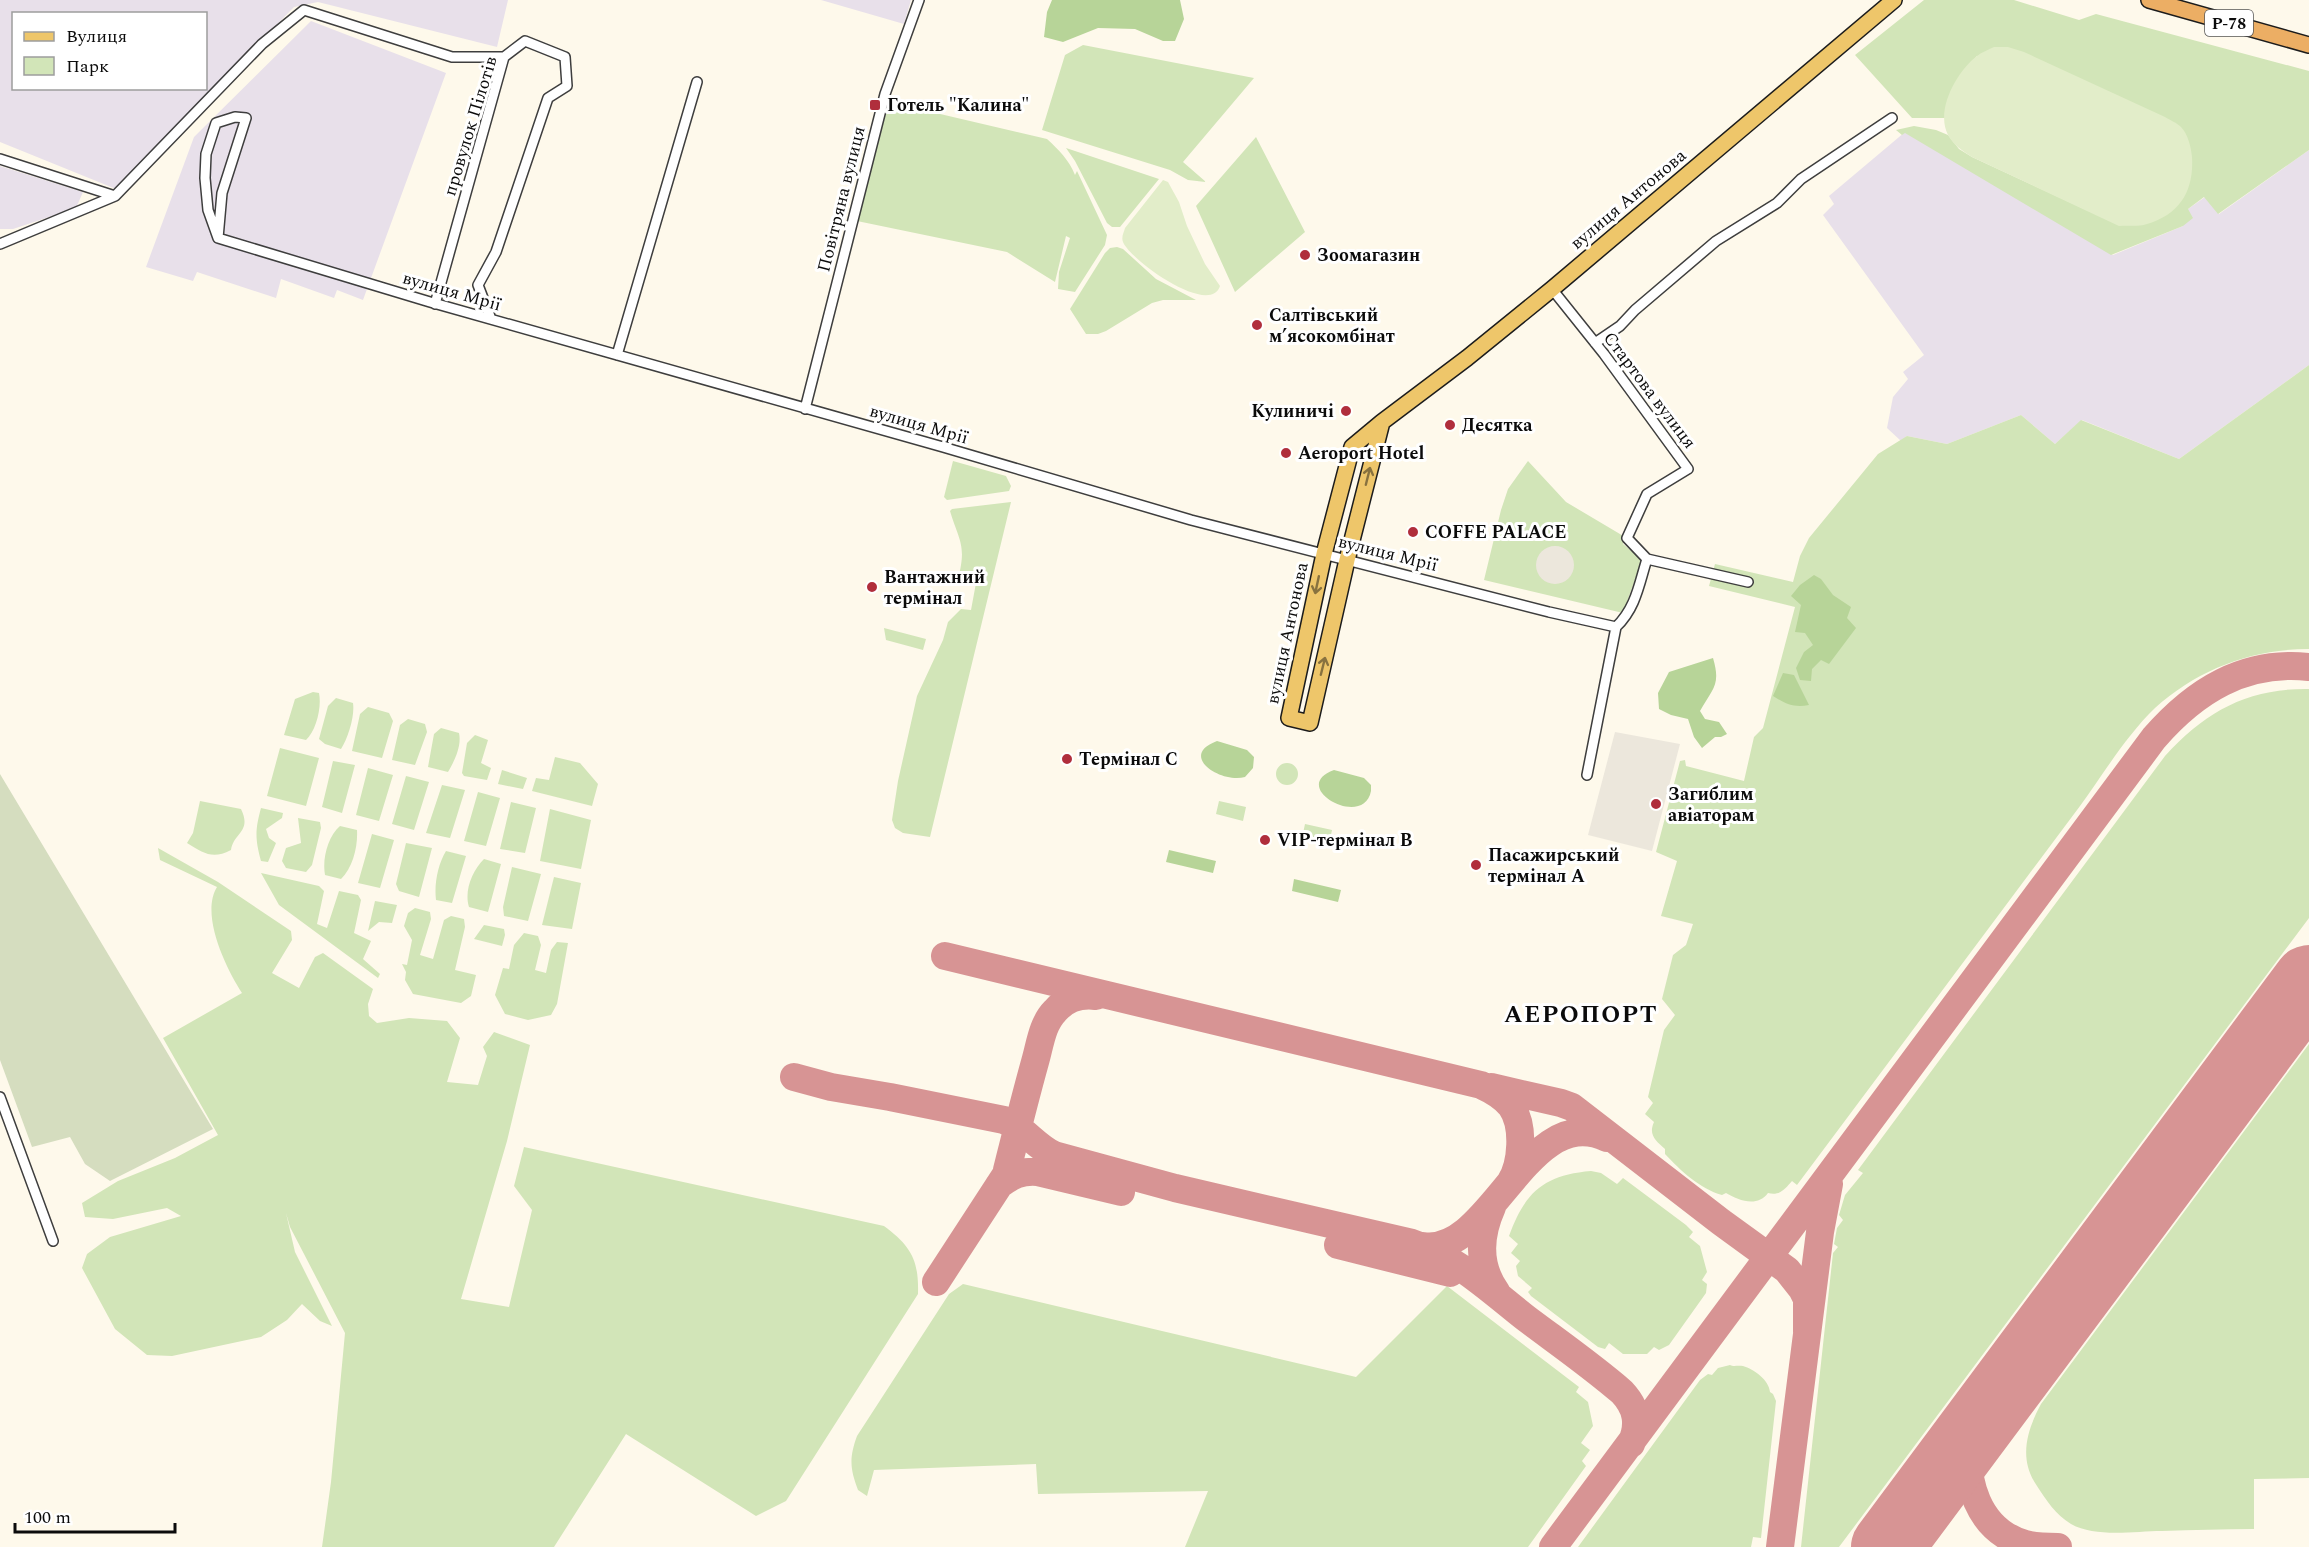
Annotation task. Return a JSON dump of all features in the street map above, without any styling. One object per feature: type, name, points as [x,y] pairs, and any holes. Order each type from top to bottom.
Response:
[{"type":"highway","name":"Р-78","points":[[2149,0],[2309,45]]},
{"type":"main road","name":"вулиця Антонова","points":[[1382,422],[1347,560],[1310,723],[1289,718],[1324,554],[1352,447],[1382,422],[1467,358],[1552,289],[1894,0]]},
{"type":"street","name":"Повітряна вулиця","points":[[805,410],[885,94],[919,0]]},
{"type":"street","points":[[0,244],[115,196],[262,44],[304,10],[452,57],[504,57]]},
{"type":"street","name":"провулок Пілотів","points":[[435,304],[504,57],[525,41],[565,57],[567,86],[548,98],[496,252],[478,285],[491,320]]},
{"type":"street","points":[[617,355],[698,82]]},
{"type":"street","points":[[235,117],[246,118],[222,193],[218,238],[207,210],[206,154],[216,123],[235,117]]},
{"type":"street","points":[[1595,343],[1620,326],[1635,310],[1716,241],[1776,203],[1801,179],[1892,118]]},
{"type":"street","points":[[0,159],[115,196]]},
{"type":"street","name":"вулиця Мрії","points":[[218,238],[435,304],[943,447],[1191,520],[1549,612],[1616,627]]},
{"type":"street","name":"Стартова вулиця","points":[[1552,289],[1688,469],[1647,494],[1628,538],[1647,559]]},
{"type":"street","points":[[1587,776],[1616,627],[1633,606],[1647,559],[1748,582]]},
{"type":"street","points":[[0,1097],[53,1240]]},
{"type":"shaded area","points":[[0,0],[508,0],[497,47],[318,2],[294,7],[116,189],[0,142]]},
{"type":"shaded area","points":[[821,0],[911,0],[904,24]]},
{"type":"shaded area","points":[[311,21],[446,73],[363,300],[337,290],[334,298],[281,279],[276,298],[197,272],[193,281],[146,267],[194,137]]},
{"type":"shaded area","points":[[1905,132],[2113,255],[2183,226],[2188,209],[2205,197],[2219,214],[2309,150],[2309,365],[2179,459],[2082,420],[2055,444],[2021,415],[1947,444],[1907,436],[1901,441],[1887,428],[1893,397],[1908,379],[1903,372],[1924,355],[1823,215],[1834,204],[1829,196]]},
{"type":"shaded area","points":[[0,166],[83,192],[76,208],[13,229],[0,229]]},
{"type":"shaded area","points":[[1555,546],[1569,551],[1574,565],[1569,579],[1555,584],[1541,579],[1536,565],[1541,551]]},
{"type":"shaded area","points":[[1615,732],[1680,744],[1652,851],[1588,835]]},
{"type":"green space","points":[[1052,0],[1180,0],[1184,19],[1175,41],[1163,41],[1135,29],[1098,28],[1063,42],[1044,37],[1047,12]]},
{"type":"green space","points":[[1924,0],[2014,0],[2079,20],[2096,14],[2309,71],[2309,150],[2218,214],[2204,197],[2188,209],[2193,218],[2183,226],[2111,255],[1905,133],[1902,135],[1896,130],[1914,126],[1948,135],[1959,149],[1972,157],[2119,225],[1977,56],[1955,84],[1948,100],[1945,118],[1912,118],[1855,55]]},
{"type":"green space","points":[[1083,45],[1254,78],[1183,162],[1206,182],[1188,180],[1170,170],[1042,130],[1065,55]]},
{"type":"green space","points":[[1994,47],[2008,47],[2024,52],[2165,117],[2179,126],[2186,133],[2192,157],[2190,180],[2183,200],[2158,220],[2147,224],[2119,226],[1972,157],[1958,148],[1950,139],[1945,125],[1946,103],[1962,71],[1979,55]]},
{"type":"green space","points":[[889,102],[1047,139],[1056,147],[1067,160],[1075,175],[1077,171],[1107,235],[1105,245],[1075,292],[1058,289],[1059,272],[1070,238],[1066,236],[1055,282],[1007,252],[857,221]]},
{"type":"green space","points":[[1256,137],[1305,232],[1235,292],[1196,206]]},
{"type":"green space","points":[[1066,148],[1159,179],[1120,227],[1112,227],[1107,223]]},
{"type":"green space","points":[[1163,180],[1168,182],[1179,202],[1187,226],[1205,264],[1220,286],[1213,294],[1202,295],[1171,283],[1140,261],[1123,242],[1122,236],[1125,228]]},
{"type":"green space","points":[[1110,248],[1123,249],[1156,279],[1196,300],[1163,300],[1152,303],[1106,331],[1086,334],[1070,309],[1105,253]]},
{"type":"green space","points":[[2309,365],[2309,649],[2247,657],[2208,672],[2172,694],[2144,719],[1797,1185],[1792,1181],[1779,1193],[1768,1193],[1764,1198],[1747,1201],[1726,1193],[1722,1195],[1714,1192],[1691,1178],[1665,1154],[1665,1149],[1652,1134],[1654,1122],[1645,1114],[1653,1103],[1648,1097],[1664,1030],[1675,1015],[1662,999],[1673,955],[1686,945],[1693,924],[1661,916],[1677,861],[1656,852],[1680,761],[1685,760],[1686,766],[1744,781],[1754,737],[1763,728],[1795,607],[1709,586],[1715,564],[1793,582],[1800,556],[1809,538],[1878,454],[1907,436],[1947,444],[2021,415],[2055,444],[2081,420],[2179,459]]},
{"type":"green space","points":[[953,461],[1006,476],[1011,486],[1009,491],[947,500],[944,497]]},
{"type":"green space","points":[[1528,461],[1566,502],[1625,537],[1623,544],[1642,560],[1623,613],[1484,580],[1508,489]]},
{"type":"green space","points":[[1011,502],[930,837],[903,833],[895,828],[892,820],[898,781],[917,696],[943,640],[948,622],[961,609],[971,610],[976,583],[958,579],[962,550],[950,511]]},
{"type":"green space","points":[[1814,575],[1821,579],[1833,595],[1851,607],[1847,618],[1856,628],[1829,664],[1821,660],[1812,669],[1811,681],[1800,680],[1796,668],[1804,652],[1813,645],[1805,633],[1795,632],[1801,605],[1791,596],[1800,585]]},
{"type":"green space","points":[[884,628],[926,639],[923,650],[886,640]]},
{"type":"green space","points":[[1713,658],[1716,681],[1700,711],[1705,719],[1719,722],[1727,734],[1715,737],[1702,748],[1694,737],[1688,719],[1659,709],[1658,693],[1669,672]]},
{"type":"green space","points":[[1783,673],[1794,675],[1809,705],[1790,705],[1773,696]]},
{"type":"green space","points":[[2309,689],[2309,918],[1839,1547],[1801,1547],[1833,1253],[1838,1247],[1834,1244],[1837,1228],[1843,1220],[1839,1215],[1845,1195],[1863,1173],[1858,1170],[2165,756],[2180,740],[2212,715],[2247,698],[2287,690]]},
{"type":"green space","points":[[313,692],[319,693],[320,705],[310,736],[306,740],[284,735],[295,699]]},
{"type":"green space","points":[[336,698],[353,703],[350,727],[341,749],[325,744],[319,739],[328,706]]},
{"type":"green space","points":[[368,707],[389,713],[393,721],[382,758],[352,751],[360,714]]},
{"type":"green space","points":[[408,719],[425,724],[427,732],[415,765],[392,760],[400,725]]},
{"type":"green space","points":[[441,728],[459,733],[460,738],[455,759],[448,772],[428,767],[434,734]]},
{"type":"green space","points":[[475,735],[488,740],[481,763],[491,768],[487,780],[464,776],[462,773],[467,743]]},
{"type":"green space","points":[[1217,741],[1247,750],[1254,757],[1253,768],[1245,777],[1236,778],[1215,773],[1202,761],[1201,754],[1206,747]]},
{"type":"green space","points":[[280,748],[319,758],[306,806],[267,796]]},
{"type":"green space","points":[[555,757],[580,763],[598,784],[592,806],[532,791],[536,778],[549,780]]},
{"type":"green space","points":[[333,761],[355,765],[342,813],[322,807]]},
{"type":"green space","points":[[1287,763],[1295,766],[1298,774],[1295,782],[1287,785],[1279,782],[1276,774],[1279,766]]},
{"type":"green space","points":[[368,768],[393,775],[379,821],[356,815]]},
{"type":"green space","points":[[502,770],[527,778],[523,789],[498,784]]},
{"type":"green space","points":[[1334,770],[1364,778],[1371,785],[1371,791],[1365,802],[1356,807],[1344,806],[1332,802],[1323,794],[1319,786],[1322,777]]},
{"type":"green space","points":[[0,774],[213,1129],[110,1181],[85,1164],[70,1137],[32,1147],[0,1060]]},
{"type":"green space","points":[[406,776],[429,782],[414,830],[392,824]]},
{"type":"green space","points":[[442,785],[465,790],[450,838],[426,833]]},
{"type":"green space","points":[[478,792],[500,798],[486,846],[464,841]]},
{"type":"green space","points":[[200,801],[241,809],[244,823],[231,850],[213,855],[187,843],[193,833]]},
{"type":"green space","points":[[1219,801],[1246,807],[1243,821],[1216,814]]},
{"type":"green space","points":[[511,802],[536,808],[525,853],[500,849]]},
{"type":"green space","points":[[261,808],[283,813],[282,818],[266,829],[269,838],[276,843],[268,862],[261,861],[257,840]]},
{"type":"green space","points":[[550,809],[591,820],[581,869],[540,861]]},
{"type":"green space","points":[[298,818],[320,822],[321,828],[312,865],[306,872],[286,868],[282,861],[286,848],[301,843]]},
{"type":"green space","points":[[1305,824],[1332,830],[1329,844],[1302,838]]},
{"type":"green space","points":[[340,826],[357,830],[354,856],[349,869],[341,879],[325,875],[324,869],[329,842]]},
{"type":"green space","points":[[372,834],[394,840],[380,888],[358,883]]},
{"type":"green space","points":[[406,843],[432,848],[419,897],[399,891],[396,884]]},
{"type":"green space","points":[[158,848],[218,882],[291,931],[292,940],[272,973],[299,988],[315,957],[323,953],[373,989],[368,1004],[369,1016],[377,1023],[409,1018],[447,1021],[460,1038],[447,1082],[478,1085],[487,1056],[483,1047],[494,1032],[530,1045],[507,1141],[461,1299],[509,1307],[532,1210],[514,1186],[524,1147],[884,1226],[901,1240],[915,1263],[918,1294],[786,1501],[756,1516],[626,1434],[554,1547],[322,1547],[331,1482],[345,1333],[290,1227],[286,1213],[295,1252],[332,1326],[320,1321],[302,1304],[287,1320],[261,1337],[172,1356],[147,1355],[115,1329],[82,1268],[87,1254],[110,1237],[181,1216],[167,1208],[113,1219],[85,1217],[82,1203],[118,1181],[175,1158],[218,1135],[163,1038],[242,993],[229,970],[213,926],[211,912],[217,887],[160,860]]},
{"type":"green space","points":[[1169,850],[1216,861],[1213,873],[1166,862]]},
{"type":"green space","points":[[446,851],[466,856],[452,903],[436,900],[437,874]]},
{"type":"green space","points":[[484,859],[501,864],[488,912],[469,907],[468,901],[470,882]]},
{"type":"green space","points":[[512,867],[541,874],[528,921],[504,916],[503,907]]},
{"type":"green space","points":[[261,873],[319,886],[324,891],[317,924],[327,928],[339,891],[358,895],[361,900],[354,933],[371,941],[363,959],[380,974],[378,978],[279,905]]},
{"type":"green space","points":[[554,877],[581,883],[572,929],[542,925]]},
{"type":"green space","points":[[1294,879],[1341,890],[1338,902],[1292,891]]},
{"type":"green space","points":[[375,901],[397,905],[392,923],[379,922],[368,931]]},
{"type":"green space","points":[[415,908],[430,912],[431,919],[420,955],[433,959],[444,920],[451,916],[464,919],[465,927],[455,970],[476,975],[471,996],[461,1003],[413,994],[405,980],[406,972],[402,964],[407,965],[412,940],[404,926],[408,913]]},
{"type":"green space","points":[[484,925],[504,929],[502,946],[474,939]]},
{"type":"green space","points":[[524,933],[538,936],[541,945],[535,970],[546,973],[551,950],[557,942],[568,943],[557,1004],[551,1015],[528,1020],[505,1014],[495,995],[503,968],[509,969],[514,945]]},
{"type":"green space","points":[[2309,1044],[2309,1478],[2254,1479],[2254,1529],[2115,1533],[2092,1531],[2071,1524],[2048,1502],[2031,1476],[2026,1455],[2029,1434],[2036,1414],[2041,1404]]},
{"type":"green space","points":[[1591,1171],[1601,1173],[1617,1184],[1623,1178],[1686,1225],[1693,1232],[1689,1237],[1700,1246],[1707,1272],[1702,1280],[1707,1284],[1706,1293],[1669,1345],[1659,1350],[1654,1347],[1647,1354],[1623,1354],[1609,1343],[1605,1349],[1598,1347],[1531,1296],[1528,1292],[1532,1288],[1518,1276],[1516,1266],[1520,1261],[1511,1253],[1518,1244],[1509,1236],[1522,1208],[1538,1188],[1549,1182],[1575,1173]]},
{"type":"green space","points":[[963,1284],[1356,1377],[1447,1286],[1579,1387],[1576,1392],[1588,1402],[1593,1426],[1581,1443],[1590,1450],[1582,1461],[1586,1466],[1528,1547],[1185,1547],[1208,1491],[1038,1494],[1036,1464],[874,1470],[867,1496],[858,1490],[853,1476],[852,1457],[857,1436],[949,1294]]},
{"type":"green space","points":[[1730,1365],[1743,1366],[1756,1372],[1767,1383],[1776,1401],[1761,1538],[1753,1537],[1751,1547],[1578,1547],[1700,1380],[1708,1374],[1712,1375],[1718,1368]]},
{"type":"taxiway","points":[[1553,1547],[2154,738],[2186,706],[2222,682],[2263,669],[2285,666],[2309,667]]},
{"type":"taxiway","points":[[945,956],[1481,1085],[1508,1102],[1518,1124],[1519,1156],[1510,1183]]},
{"type":"taxiway","points":[[1007,1170],[1047,1022],[1059,1007],[1069,1000],[1079,996],[1096,996]]},
{"type":"taxiway","points":[[794,1077],[831,1087],[1004,1120],[1054,1155],[1175,1188],[1412,1243],[1428,1249],[1472,1276],[1622,1392],[1636,1416],[1636,1430],[1631,1444]]},
{"type":"taxiway","points":[[1491,1087],[1572,1107],[1787,1270],[1807,1299],[1807,1332]]},
{"type":"taxiway","points":[[1423,1246],[1447,1243],[1470,1228],[1532,1159],[1554,1141],[1579,1132],[1607,1138]]},
{"type":"taxiway","points":[[936,1282],[1009,1170]]},
{"type":"taxiway","points":[[999,1185],[1017,1174],[1037,1172],[1121,1192]]},
{"type":"taxiway","points":[[1780,1547],[1820,1232],[1829,1184]]},
{"type":"taxiway","points":[[1492,1207],[1484,1229],[1482,1251],[1486,1272],[1497,1293]]},
{"type":"taxiway","points":[[1338,1245],[1450,1273]]},
{"type":"taxiway","points":[[1969,1436],[1968,1453],[1972,1486],[1985,1515],[1995,1527],[2009,1537],[2029,1545],[2058,1547]]},
{"type":"runway","points":[[1887,1547],[2309,981]]},
{"type":"place","name":"Готель \"Калина\"","points":[[875,105]]},
{"type":"place","name":"Зоомагазин","points":[[1305,255]]},
{"type":"place","name":"Салтівський мʼясокомбінат","points":[[1257,325]]},
{"type":"place","name":"Кулиничі","points":[[1346,411]]},
{"type":"place","name":"Десятка","points":[[1450,425]]},
{"type":"place","name":"Aeroport Hotel","points":[[1286,453]]},
{"type":"place","name":"COFFE PALACE","points":[[1413,532]]},
{"type":"place","name":"Вантажний термінал","points":[[872,587]]},
{"type":"place","name":"Термінал C","points":[[1067,759]]},
{"type":"place","name":"Загиблим авіаторам","points":[[1656,804]]},
{"type":"place","name":"VIP-термінал B","points":[[1265,840]]},
{"type":"place","name":"Пасажирський термінал A","points":[[1476,865]]},
{"type":"district","name":"АЕРОПОРТ","points":[[1581,1014]]}]
